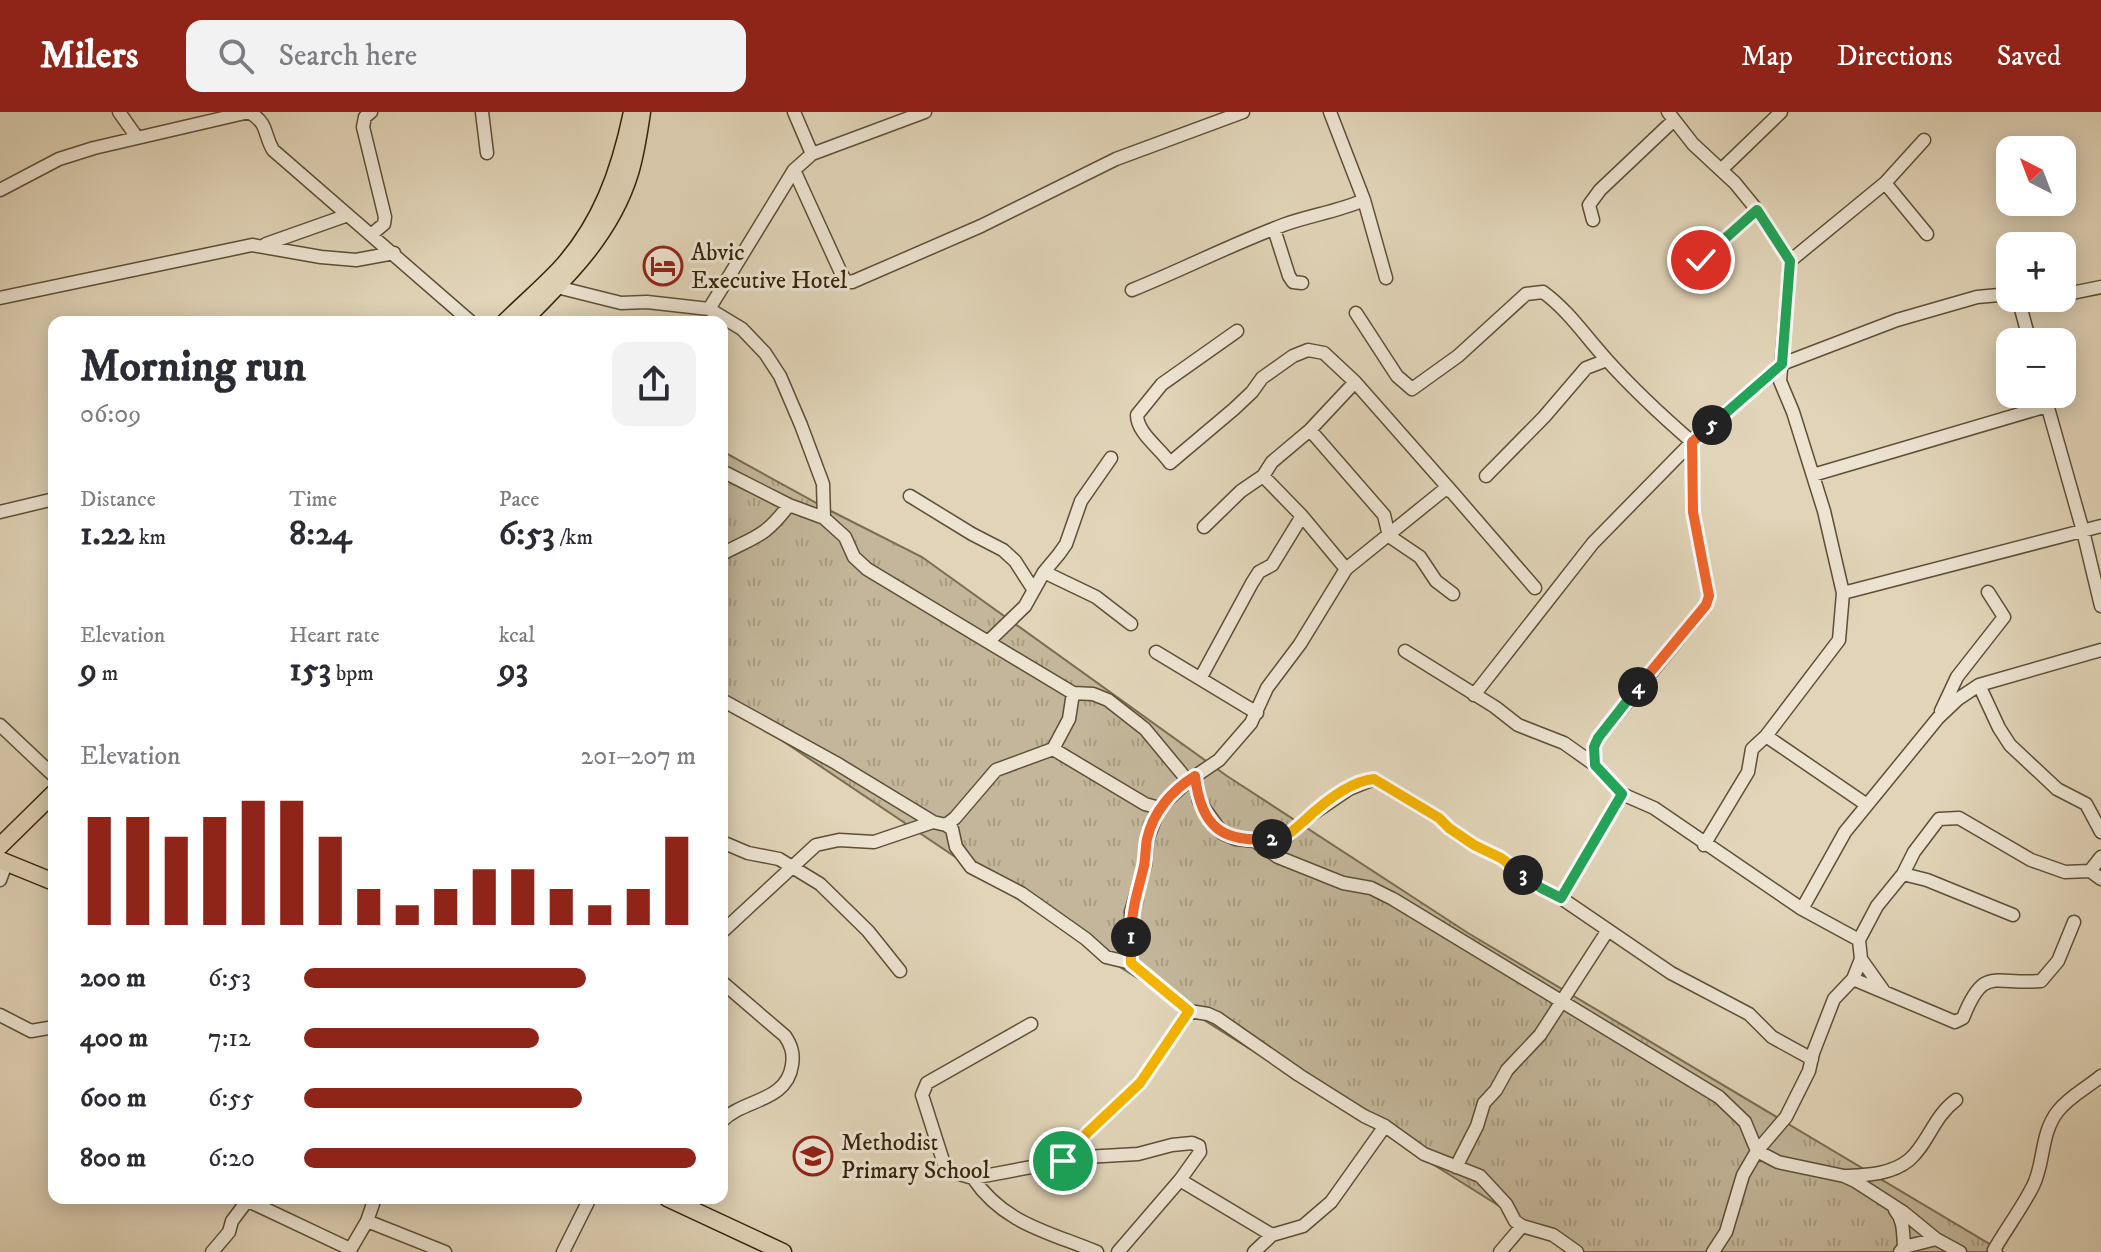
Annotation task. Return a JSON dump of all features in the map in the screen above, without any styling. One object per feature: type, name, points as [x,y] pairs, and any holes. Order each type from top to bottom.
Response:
[{"type":"main road","points":[[511,316],[560,269],[605,203],[618,171],[632,112]]},
{"type":"main road","points":[[528,316],[595,244],[615,209],[629,175],[642,112]]},
{"type":"main road","points":[[0,846],[48,799]]},
{"type":"main road","points":[[48,814],[2,866],[48,880]]},
{"type":"main road","points":[[680,1204],[783,1252]]},
{"type":"street","points":[[119,112],[136,136]]},
{"type":"street","points":[[0,190],[59,159],[136,136],[249,112],[260,118],[273,150],[463,316]]},
{"type":"street","points":[[371,112],[365,117],[363,127],[385,217],[384,224],[372,234]]},
{"type":"street","points":[[482,112],[487,153]]},
{"type":"street","points":[[794,112],[812,154]]},
{"type":"street","points":[[709,309],[794,170],[812,154],[925,112]]},
{"type":"street","points":[[794,170],[842,275],[846,281],[852,282],[981,226],[1116,159],[1243,112]]},
{"type":"street","points":[[1330,112],[1364,200],[1386,278]]},
{"type":"street","points":[[1722,169],[1781,112]]},
{"type":"street","points":[[1593,220],[1589,205],[1600,190],[1671,116],[1693,144],[1722,169],[1757,210],[1790,261],[1782,390],[1793,412],[1813,475],[1843,593],[1839,640],[1766,736],[1752,749],[1748,772],[1704,845]]},
{"type":"street","points":[[1790,261],[1885,183],[1924,140]]},
{"type":"street","points":[[1885,183],[1927,234]]},
{"type":"street","points":[[1132,290],[1202,257],[1237,246],[1274,229],[1364,200]]},
{"type":"street","points":[[1701,260],[1757,210]]},
{"type":"street","points":[[0,298],[211,252],[262,245],[348,215]]},
{"type":"street","points":[[1274,229],[1289,276],[1293,282],[1302,283]]},
{"type":"street","points":[[262,245],[321,257],[356,260],[394,253]]},
{"type":"street","points":[[557,287],[621,303],[647,302],[709,309],[721,316]]},
{"type":"street","points":[[2076,292],[2101,287]]},
{"type":"street","points":[[1356,313],[1397,376],[1412,389],[1458,356],[1526,294],[1543,292],[1570,313],[1607,360],[1664,419],[1692,442],[1693,512],[1709,596],[1706,605],[1598,738],[1594,747],[1595,765]]},
{"type":"street","points":[[1474,695],[1593,543],[1692,442],[1782,364],[1897,320],[1977,297],[1996,295]]},
{"type":"street","points":[[728,321],[742,329],[765,353],[780,376],[819,471],[823,484],[824,518]]},
{"type":"street","points":[[1237,331],[1162,384],[1137,415],[1136,420],[1170,463],[1234,409],[1262,378],[1293,356],[1308,350],[1324,353],[1355,382],[1535,588]]},
{"type":"street","points":[[1486,476],[1544,417],[1586,368],[1607,360]]},
{"type":"street","points":[[1204,527],[1241,491],[1263,476],[1272,462],[1310,430],[1355,382]]},
{"type":"street","points":[[1813,475],[2021,408]]},
{"type":"street","points":[[2048,408],[2101,606]]},
{"type":"street","points":[[1310,430],[1384,515],[1389,536],[1420,557],[1436,581],[1453,594]]},
{"type":"street","points":[[989,641],[1025,606],[1044,572],[1066,544],[1081,501],[1111,458]]},
{"type":"street","points":[[728,474],[789,505],[824,518],[845,537],[854,557],[867,569],[989,641],[1031,670],[1073,693],[1093,694],[1118,707],[1145,729],[1192,778],[1199,801],[1216,827],[1229,837],[1255,841],[1286,837],[1349,789],[1374,779],[1439,818],[1474,845],[1501,858],[1541,888],[1561,898],[1671,973],[1749,1014],[1772,1037],[1812,1059]]},
{"type":"street","points":[[1263,476],[1302,516],[1346,569]]},
{"type":"street","points":[[1131,963],[1131,912],[1145,865],[1147,841],[1159,808],[1192,778],[1219,760],[1251,723],[1267,688],[1300,644],[1346,569],[1437,493],[1445,489],[1452,492]]},
{"type":"street","points":[[910,496],[982,541],[1003,550],[1015,561],[1033,589]]},
{"type":"street","points":[[0,512],[48,500]]},
{"type":"street","points":[[728,551],[773,526],[789,505]]},
{"type":"street","points":[[1201,677],[1252,583],[1259,572],[1272,565],[1302,516]]},
{"type":"street","points":[[1843,593],[2101,526]]},
{"type":"street","points":[[1044,572],[1096,597],[1131,624]]},
{"type":"street","points":[[1938,718],[1957,677],[2004,617],[1988,592]]},
{"type":"street","points":[[1802,909],[1845,832],[1938,718],[1979,685],[2101,650]]},
{"type":"street","points":[[1405,651],[1518,725],[1564,743],[1595,765],[1622,794],[1654,808],[1802,909],[1859,940]]},
{"type":"street","points":[[1156,652],[1257,713]]},
{"type":"street","points":[[1979,685],[2010,745],[2057,789],[2086,804],[2101,832]]},
{"type":"street","points":[[728,926],[816,845],[839,840],[874,842],[946,824],[996,770],[1053,749],[1069,719],[1073,693]]},
{"type":"street","points":[[728,703],[946,824],[956,847],[971,867],[1021,893],[1106,957],[1131,963],[1189,1011],[1217,1018],[1299,1075],[1385,1126],[1424,1154],[1480,1176],[1500,1196],[1515,1221],[1553,1235],[1577,1252]]},
{"type":"street","points":[[0,725],[48,770]]},
{"type":"street","points":[[1766,736],[1867,805]]},
{"type":"street","points":[[1053,749],[1145,804],[1159,808]]},
{"type":"street","points":[[1561,898],[1622,794]]},
{"type":"street","points":[[1713,1252],[1726,1232],[1743,1175],[1757,1151],[1786,1117],[1809,1071],[1834,999],[1853,979],[1861,959],[1859,940],[1877,906],[1903,874],[1914,852],[1939,819],[1959,818],[2031,860],[2065,872],[2096,875],[2101,857]]},
{"type":"street","points":[[1255,841],[1278,857],[1343,883],[1371,888],[1393,899],[1719,1097],[1745,1122],[1757,1151],[1778,1162],[1844,1176],[1876,1174],[1903,1165],[1912,1158],[1944,1109],[1956,1100]]},
{"type":"street","points":[[728,845],[748,853],[779,859],[827,890],[880,944],[900,971]]},
{"type":"street","points":[[1903,874],[1927,880],[2013,915]]},
{"type":"street","points":[[1853,979],[1955,1022],[1963,1018],[1974,990],[1989,981],[2041,981],[2058,961],[2074,922]]},
{"type":"street","points":[[1456,1167],[1477,1126],[1484,1103],[1496,1090],[1507,1070],[1540,1035],[1608,930]]},
{"type":"street","points":[[1861,959],[1883,990]]},
{"type":"street","points":[[728,987],[785,1036],[791,1044],[793,1057],[789,1078],[781,1086],[764,1100],[728,1116]]},
{"type":"street","points":[[1063,1161],[1087,1133],[1140,1083],[1189,1011]]},
{"type":"street","points":[[0,1015],[31,1031],[48,1028]]},
{"type":"street","points":[[1031,1024],[927,1083],[923,1089],[922,1095],[946,1170],[973,1178],[1063,1161],[1138,1154],[1192,1143],[1199,1146],[1200,1152],[1180,1180],[1118,1252]]},
{"type":"street","points":[[1992,1251],[2032,1186],[2046,1131],[2057,1111],[2075,1093],[2086,1089],[2101,1076]]},
{"type":"street","points":[[1254,1252],[1272,1235],[1303,1226],[1331,1202],[1385,1126]]},
{"type":"street","points":[[1844,1176],[1960,1252]]},
{"type":"street","points":[[973,1178],[985,1195],[1016,1220],[1097,1252]]},
{"type":"street","points":[[1180,1180],[1272,1235]]},
{"type":"street","points":[[212,1252],[229,1232],[241,1204]]},
{"type":"street","points":[[254,1204],[350,1251],[373,1204]]},
{"type":"street","points":[[563,1252],[587,1204]]},
{"type":"street","points":[[1893,1207],[1901,1217],[1902,1250],[1936,1239]]},
{"type":"street","points":[[367,1221],[445,1252]]},
{"type":"street","points":[[1500,1252],[1522,1226]]},
{"type":"green space","points":[[728,454],[922,557],[1227,776],[1468,933],[2003,1252],[1575,1252],[1104,957],[765,729],[728,708]]},
{"type":"place","name":"Abvic Executive Hotel","points":[[663,266]]},
{"type":"place","name":"Methodist Primary School","points":[[813,1156]]},
{"type":"route","points":[[1063,1161],[1087,1133],[1140,1083],[1189,1011],[1131,963],[1131,912],[1145,865],[1149,832],[1159,808],[1195,776],[1199,801],[1210,820],[1229,837],[1255,841],[1286,837],[1349,789],[1374,779],[1561,898],[1622,794],[1595,765],[1594,747],[1598,738],[1706,605],[1709,596],[1693,512],[1692,442],[1782,364],[1790,261],[1757,210],[1701,260]]}]
